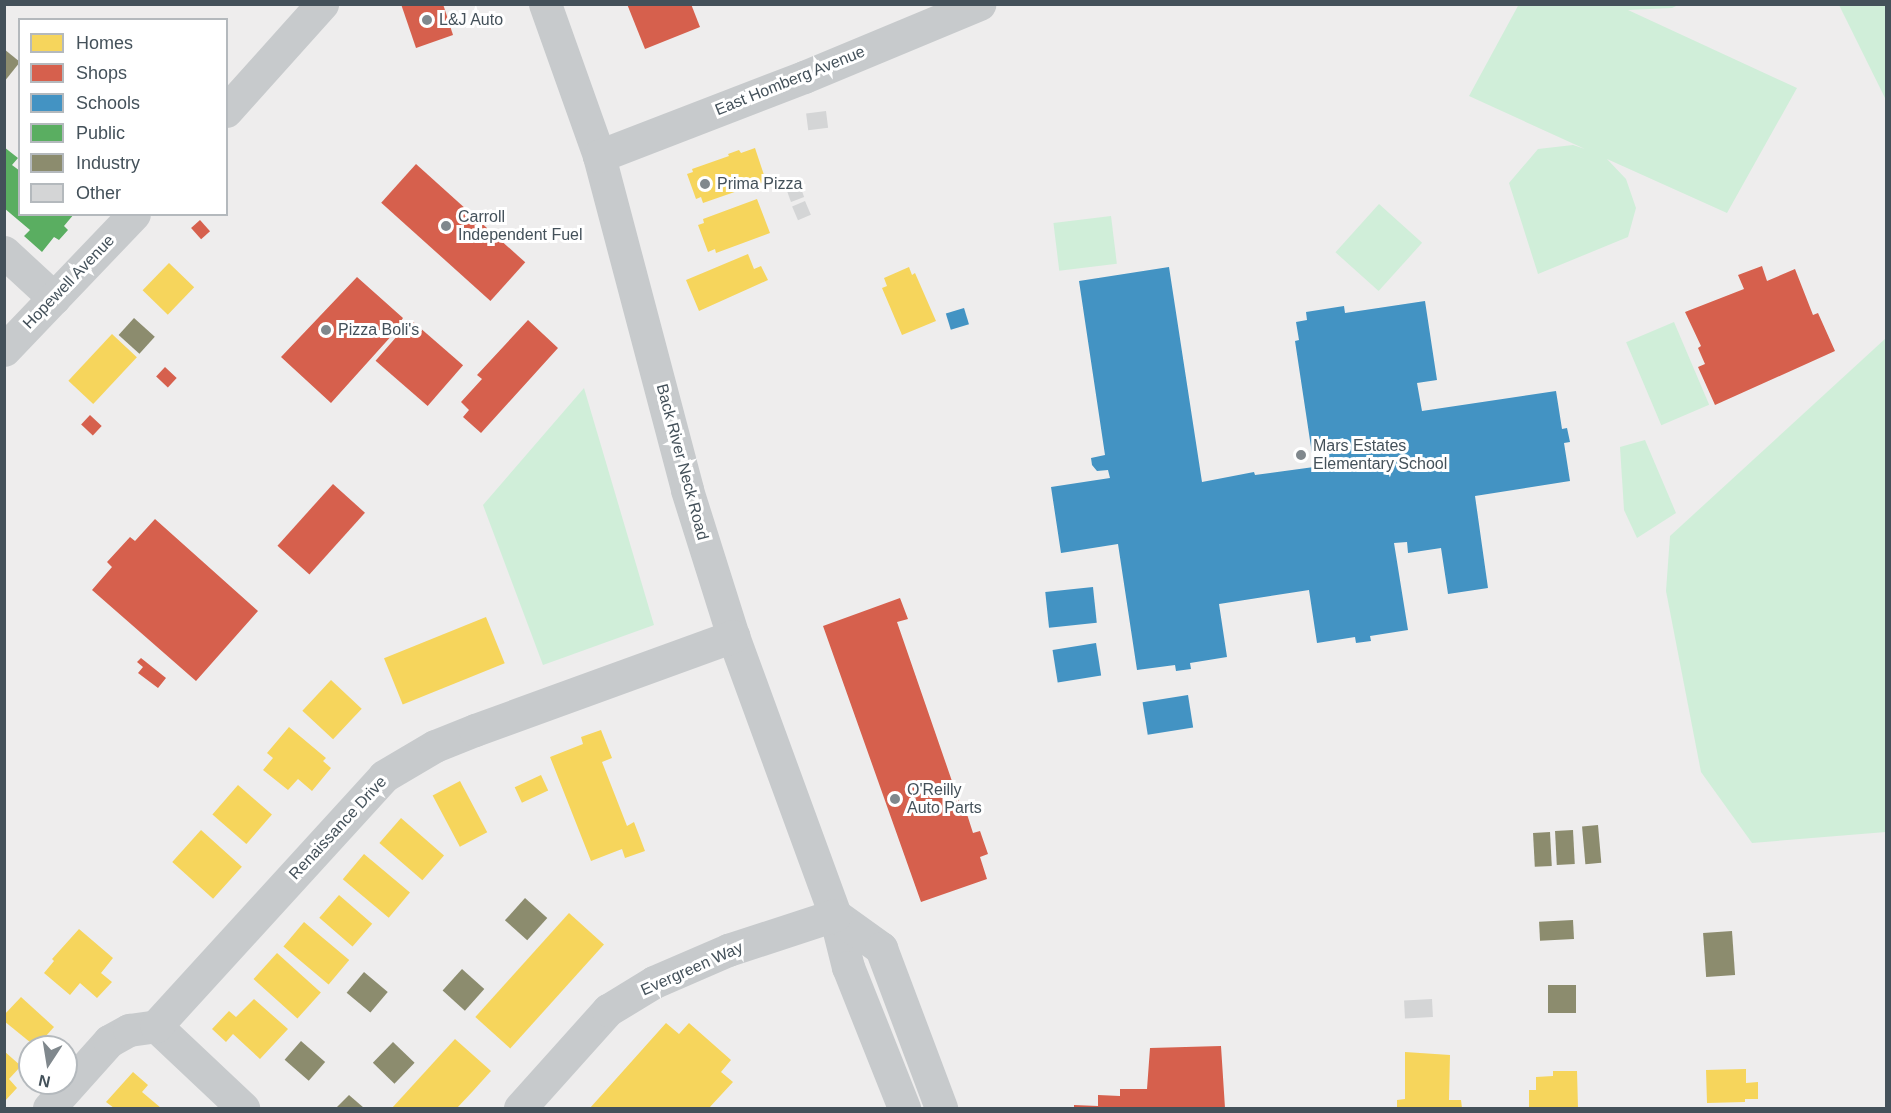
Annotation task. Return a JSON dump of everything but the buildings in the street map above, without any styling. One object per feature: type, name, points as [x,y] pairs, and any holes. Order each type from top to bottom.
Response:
[{"type":"street","points":[[228,109],[322,4]]},
{"type":"street","name":"Back River Neck Road","points":[[545,4],[599,156],[687,490],[733,636],[836,915],[848,967],[904,1108]]},
{"type":"street","name":"East Homberg Avenue","points":[[599,156],[804,77],[979,4]]},
{"type":"street","name":"Hopewell Avenue","points":[[4,350],[132,216]]},
{"type":"street","points":[[4,252],[54,298]]},
{"type":"street","name":"Renaissance Drive","points":[[156,1026],[384,776],[435,746],[733,636]]},
{"type":"street","points":[[836,915],[881,948],[942,1108]]},
{"type":"street","name":"Evergreen Way","points":[[520,1108],[608,1010],[654,982],[728,950],[836,915]]},
{"type":"street","points":[[49,1108],[109,1041],[129,1030],[156,1026],[243,1108]]},
{"type":"green space","points":[[1519,4],[1678,5],[1672,8],[1628,10],[1797,88],[1727,213],[1607,159],[1626,179],[1636,208],[1628,237],[1538,274],[1509,183],[1538,149],[1573,145],[1585,149],[1469,96]]},
{"type":"green space","points":[[1839,5],[1886,5],[1886,100]]},
{"type":"green space","points":[[1379,204],[1422,243],[1379,291],[1336,252]]},
{"type":"green space","points":[[1111,216],[1117,264],[1059,271],[1053,223]]},
{"type":"green space","points":[[1674,322],[1709,405],[1661,425],[1626,342]]},
{"type":"green space","points":[[1886,338],[1886,832],[1752,843],[1701,772],[1666,591],[1670,536]]},
{"type":"green space","points":[[584,388],[654,625],[543,665],[483,505]]},
{"type":"green space","points":[[1645,440],[1676,513],[1637,538],[1624,510],[1620,447]]},
{"type":"place","name":"L&J Auto","points":[[427,20]]},
{"type":"place","name":"Prima Pizza","points":[[705,184]]},
{"type":"place","name":"Carroll Independent Fuel","points":[[446,226]]},
{"type":"place","name":"Pizza Boli's","points":[[326,330]]},
{"type":"place","name":"Mars Estates Elementary School","points":[[1301,455]]},
{"type":"place","name":"O'Reilly Auto Parts","points":[[895,799]]}]
